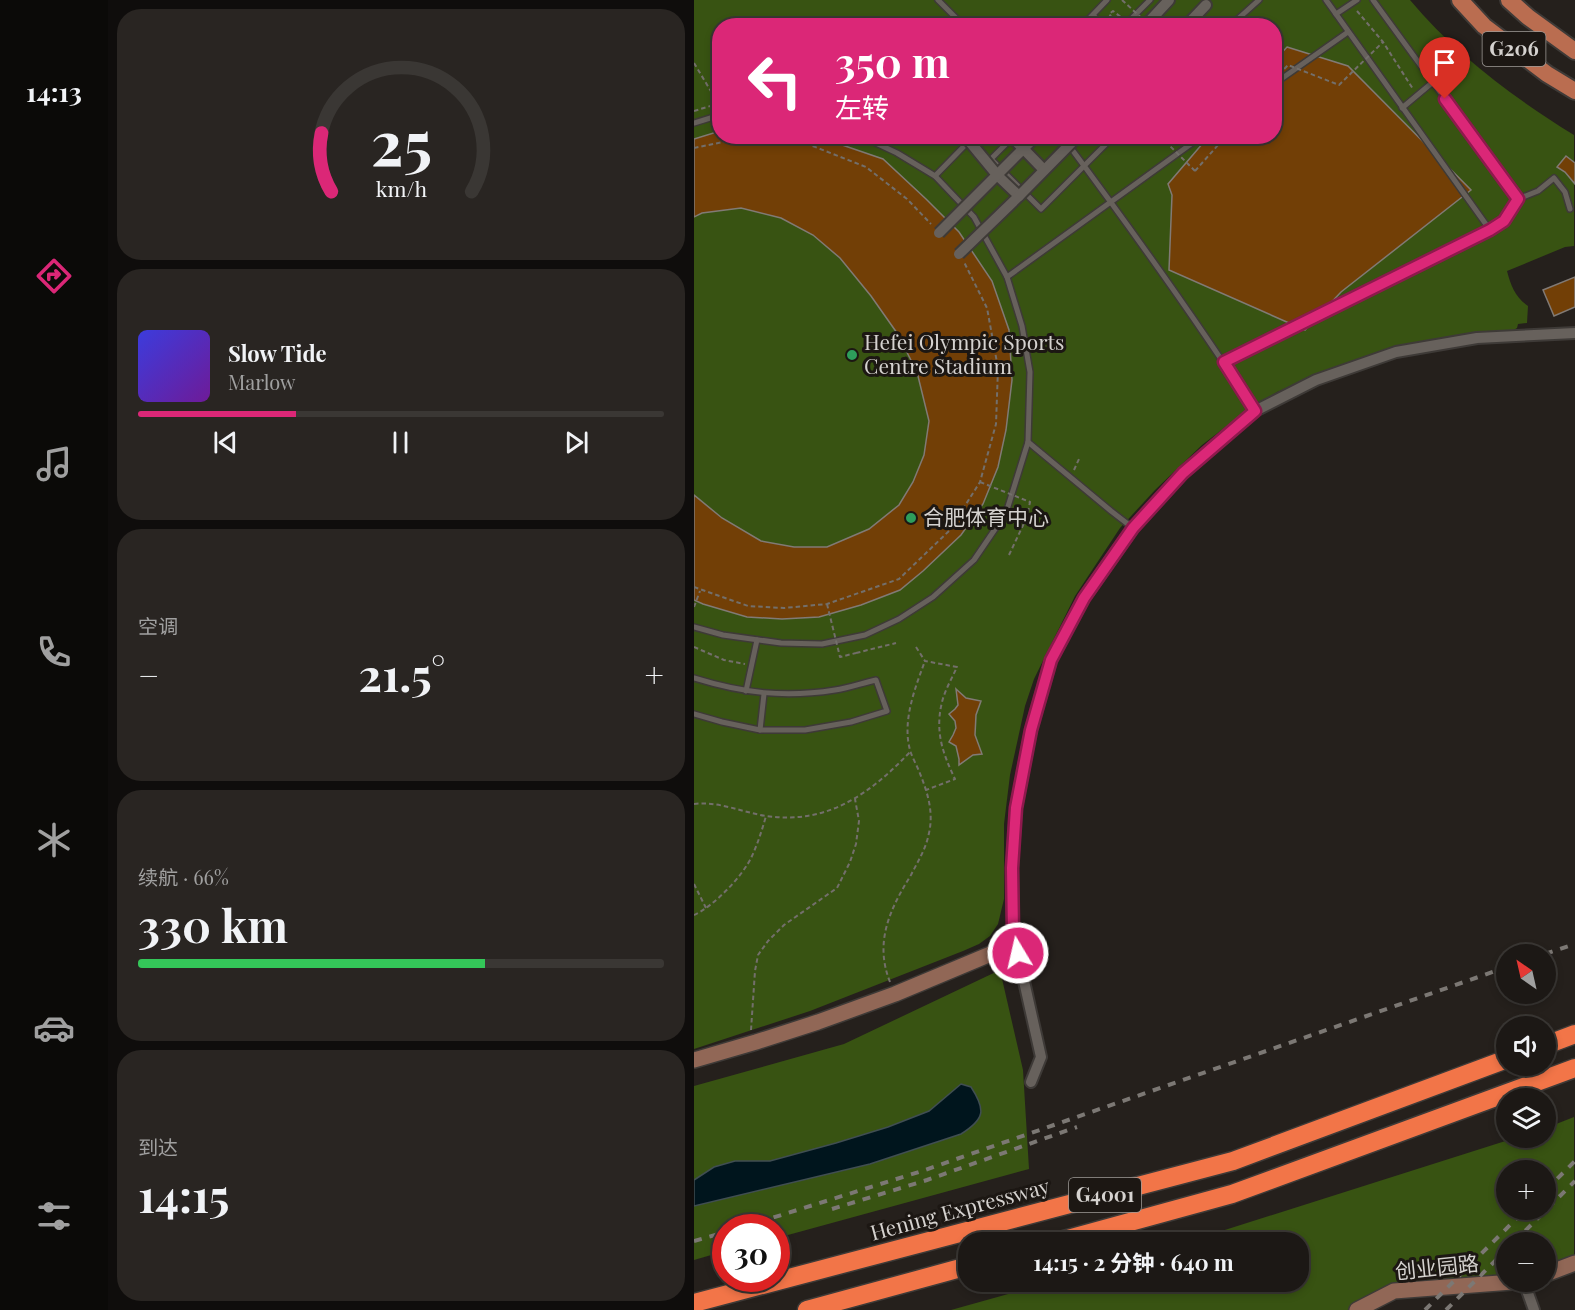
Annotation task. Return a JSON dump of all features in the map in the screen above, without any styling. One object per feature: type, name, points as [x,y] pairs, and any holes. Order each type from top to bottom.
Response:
[{"type":"highway","points":[[1556,1041],[1574,1034]]},
{"type":"highway","name":"Hening Expressway","points":[[694,1304],[1233,1161],[1496,1063]]},
{"type":"highway","name":"G4001","points":[[1093,1232],[1232,1194],[1574,1068]]},
{"type":"highway","points":[[807,1310],[958,1269]]},
{"type":"main road","name":"G206","points":[[1460,0],[1484,26],[1547,74],[1574,91]]},
{"type":"main road","name":"G206","points":[[1509,0],[1574,51]]},
{"type":"street","points":[[1155,18],[1170,0]]},
{"type":"street","points":[[1194,18],[1206,5]]},
{"type":"street","points":[[972,144],[998,176],[1019,196]]},
{"type":"street","points":[[1019,144],[1044,170]]},
{"type":"street","points":[[939,232],[1029,144]]},
{"type":"street","points":[[959,254],[1070,144]]},
{"type":"street","points":[[1031,1082],[1041,1057],[1013,932],[1012,868],[1016,808],[1031,730],[1051,660],[1084,598],[1133,528],[1183,473],[1255,411],[1316,380],[1396,352],[1477,338],[1574,333]]},
{"type":"street","points":[[694,1060],[818,1022],[895,993],[993,953],[1013,932]]},
{"type":"street","points":[[1556,1270],[1574,1263]]},
{"type":"street","name":"创业园路","points":[[1357,1310],[1394,1291],[1496,1283]]},
{"type":"street","points":[[1528,1292],[1534,1310]]},
{"type":"lane","points":[[938,0],[956,18]]},
{"type":"lane","points":[[1090,18],[1107,0]]},
{"type":"lane","points":[[1132,18],[1150,0]]},
{"type":"lane","points":[[1239,18],[1259,0]]},
{"type":"lane","points":[[1326,0],[1490,230]]},
{"type":"lane","points":[[1373,0],[1518,199]]},
{"type":"lane","points":[[1336,14],[1354,2]]},
{"type":"lane","points":[[1093,15],[1096,18]]},
{"type":"lane","points":[[1282,77],[1348,32]]},
{"type":"lane","points":[[1402,108],[1433,82]]},
{"type":"lane","points":[[694,123],[712,117]]},
{"type":"lane","points":[[694,627],[723,635],[781,643],[822,644],[865,635],[900,619],[933,597],[974,560],[1006,513],[1028,442],[1030,372],[1022,326],[1007,277],[974,217],[935,176],[878,144]]},
{"type":"lane","points":[[935,176],[965,144]]},
{"type":"lane","points":[[1005,144],[991,159],[1041,209],[1106,144]]},
{"type":"lane","points":[[1068,144],[1224,362],[1255,411]]},
{"type":"lane","points":[[1007,277],[1191,144]]},
{"type":"lane","points":[[1224,362],[1490,230],[1504,221],[1518,199],[1538,191],[1554,178],[1565,192],[1570,209]]},
{"type":"lane","points":[[1028,442],[1133,528]]},
{"type":"lane","points":[[746,691],[757,640]]},
{"type":"lane","points":[[694,678],[764,694],[836,690],[876,680],[887,711],[851,722],[805,730],[760,730],[694,714]]},
{"type":"lane","points":[[760,730],[764,694]]},
{"type":"path","points":[[1122,0],[1141,18]]},
{"type":"path","points":[[1354,2],[1383,42],[1417,96]]},
{"type":"path","points":[[1112,18],[1109,14],[1113,10],[1120,18]]},
{"type":"path","points":[[1282,72],[1288,65],[1339,85],[1383,42]]},
{"type":"path","points":[[694,63],[712,93]]},
{"type":"path","points":[[694,111],[712,106]]},
{"type":"path","points":[[694,148],[713,144]]},
{"type":"path","points":[[803,144],[866,167],[907,199],[939,232]]},
{"type":"path","points":[[1168,144],[1195,171],[1219,144]]},
{"type":"path","points":[[694,587],[748,606],[784,608],[827,604],[899,579],[949,531],[980,482],[996,424],[998,368],[987,308],[959,254]]},
{"type":"path","points":[[980,482],[1030,502],[1027,517],[1009,555]]},
{"type":"path","points":[[694,607],[700,591]]},
{"type":"path","points":[[827,604],[840,657],[896,643]]},
{"type":"path","points":[[695,647],[724,660],[752,666]]},
{"type":"path","points":[[916,647],[925,661],[957,667],[942,700],[938,730],[944,756],[955,779],[926,790]]},
{"type":"path","points":[[895,993],[886,971],[883,949],[885,931],[891,912],[923,854],[930,832],[932,811],[910,752],[908,740],[913,695],[925,661]]},
{"type":"path","points":[[694,804],[709,803],[766,816],[793,818],[815,814],[839,807],[877,785],[910,752]]},
{"type":"path","points":[[751,1044],[758,955],[784,925],[836,888],[850,862],[856,844],[859,821],[855,799]]},
{"type":"path","points":[[694,915],[713,903],[741,874],[760,838],[766,816]]},
{"type":"path","points":[[694,884],[706,908]]},
{"type":"green space","name":"合肥体育中心","points":[[694,0],[1410,0],[1466,57],[1508,91],[1574,135],[1574,246],[1565,247],[1507,271],[1514,291],[1528,306],[1527,323],[1518,324],[1517,328],[1512,331],[1482,333],[1355,361],[1277,392],[1202,445],[1155,490],[1120,528],[1075,596],[1034,679],[1025,706],[1010,775],[1004,824],[1004,899],[998,924],[990,936],[979,944],[810,1011],[694,1049]]},
{"type":"green space","points":[[1000,970],[1023,1070],[1029,1169],[790,1234],[790,1214],[712,1214],[712,1255],[694,1260],[694,1086],[844,1044]]},
{"type":"green space","points":[[1574,1117],[1574,1263],[1556,1270],[1556,1232],[1496,1232],[1496,1282],[1394,1291],[1357,1310],[951,1310],[1015,1292],[1309,1292],[1309,1232],[1219,1232],[1496,1144],[1496,1148],[1556,1148],[1556,1124]]},
{"type":"water","points":[[961,1084],[971,1087],[979,1102],[981,1114],[975,1124],[961,1134],[870,1164],[694,1206],[694,1180],[714,1167],[735,1161],[770,1161],[888,1127],[929,1111]]},
{"type":"building","points":[[1287,47],[1348,66],[1471,190],[1341,292],[1305,330],[1169,270],[1172,195],[1168,184],[1202,144],[1282,144],[1282,52]]},
{"type":"building","points":[[712,133],[712,144],[839,144],[883,159],[959,232],[992,281],[1009,330],[1012,380],[1006,430],[998,467],[983,504],[961,535],[900,590],[861,605],[819,617],[782,619],[747,617],[694,600],[694,495],[722,518],[761,541],[794,547],[827,547],[869,529],[899,505],[913,482],[924,455],[929,421],[917,372],[897,333],[840,258],[813,235],[781,218],[741,208],[702,213],[694,217],[694,139]]},
{"type":"building","points":[[1566,156],[1575,163],[1575,184],[1565,172],[1557,167]]},
{"type":"building","points":[[1575,277],[1575,307],[1554,316],[1543,290]]},
{"type":"building","points":[[956,689],[966,698],[981,701],[976,715],[975,735],[982,754],[973,755],[959,765],[956,746],[949,742],[956,728],[955,721],[949,714],[958,705]]},
{"type":"railway","points":[[1556,950],[1575,944]]},
{"type":"railway","points":[[785,1214],[922,1171],[1496,971]]},
{"type":"railway","points":[[832,1209],[927,1180],[1077,1127]]},
{"type":"railway","points":[[1556,1180],[1575,1161]]},
{"type":"railway","points":[[1524,1232],[1575,1181]]},
{"type":"railway","points":[[1425,1310],[1515,1220]]},
{"type":"railway","points":[[694,1241],[712,1236]]},
{"type":"railway","points":[[1446,1310],[1496,1260]]},
{"type":"place","name":"Hefei Olympic Sports Centre Stadium","points":[[852,355]]},
{"type":"place","name":"合肥体育中心","points":[[911,518]]},
{"type":"route","points":[[1018,953],[1013,932],[1012,868],[1016,808],[1031,730],[1051,660],[1084,598],[1133,528],[1183,473],[1255,411],[1224,362],[1490,230],[1504,221],[1518,199],[1445,99]]}]
